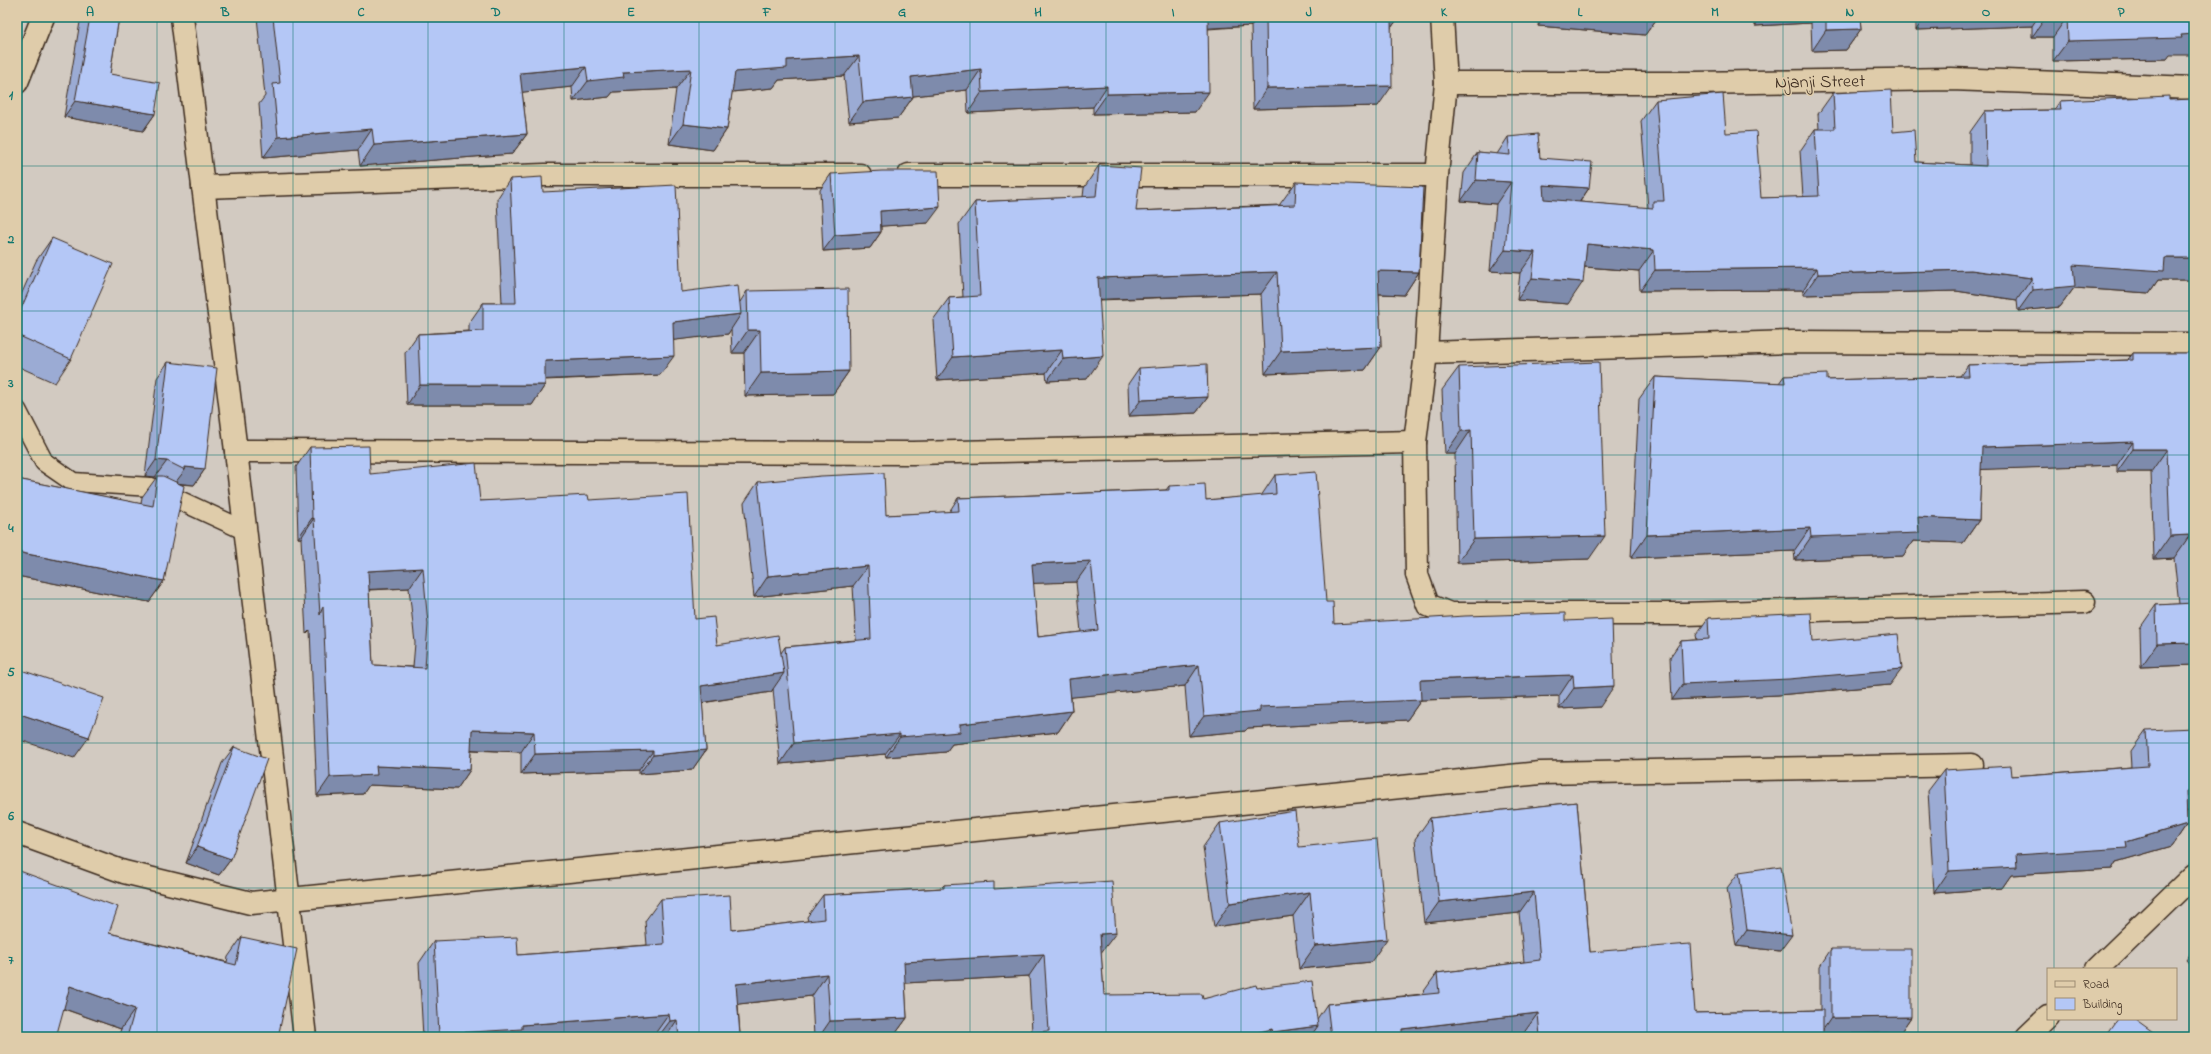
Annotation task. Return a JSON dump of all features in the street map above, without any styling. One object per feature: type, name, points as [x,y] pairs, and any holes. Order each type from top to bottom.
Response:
[{"type":"street","points":[[17,82],[43,17]]},
{"type":"street","points":[[182,17],[246,531],[305,1037]]},
{"type":"street","points":[[1442,17],[1446,83],[1437,175],[1426,353],[1415,442],[1417,575],[1428,604],[1450,614],[1685,614],[2084,602]]},
{"type":"street","name":"Njanji Street","points":[[1446,83],[1687,83],[1950,79],[2194,88]]},
{"type":"street","points":[[203,187],[545,175],[1437,175]]},
{"type":"street","points":[[1426,353],[1793,342],[2194,344]]},
{"type":"street","points":[[236,450],[913,453],[1415,442]]},
{"type":"street","points":[[17,833],[124,872],[251,903],[1540,773],[1972,765]]},
{"type":"street","points":[[2098,968],[2194,875]]},
{"type":"street","points":[[2027,1037],[2047,1018]]},
{"type":"lane","points":[[17,410],[44,462],[73,482],[151,487],[246,531]]},
{"type":"building","points":[[90,17],[119,17],[110,74],[160,83],[155,114],[75,101]]},
{"type":"building","points":[[273,17],[1208,17],[1209,92],[1107,94],[1107,86],[982,92],[981,69],[911,77],[913,97],[863,102],[859,56],[787,60],[787,68],[735,72],[727,129],[683,124],[691,69],[623,72],[624,77],[588,81],[586,67],[520,73],[527,134],[374,145],[372,129],[278,137],[273,84],[280,83]]},
{"type":"building","points":[[1266,17],[1391,17],[1392,86],[1267,88]]},
{"type":"building","points":[[1826,17],[1860,17],[1861,29],[1826,30]]},
{"type":"building","points":[[2067,17],[2194,17],[2194,34],[2181,35],[2182,38],[2068,41]]},
{"type":"building","points":[[1891,90],[1893,132],[1914,130],[1916,162],[1986,166],[1985,111],[2061,110],[2060,101],[2169,96],[2169,100],[2194,99],[2194,258],[2165,258],[2164,271],[2073,265],[2075,286],[2033,290],[2032,278],[1971,270],[1818,274],[1817,268],[1655,270],[1654,250],[1587,244],[1583,282],[1532,278],[1535,252],[1505,250],[1511,182],[1476,180],[1478,152],[1510,155],[1508,137],[1538,134],[1540,158],[1592,162],[1589,188],[1543,185],[1544,199],[1653,208],[1653,201],[1664,201],[1656,100],[1723,94],[1726,133],[1756,131],[1761,198],[1819,196],[1815,129],[1835,129],[1833,93]]},
{"type":"building","points":[[1099,165],[1141,168],[1136,211],[1295,205],[1296,182],[1423,187],[1419,272],[1378,271],[1381,347],[1281,351],[1277,272],[1098,278],[1103,356],[1063,359],[1062,350],[953,357],[949,298],[980,296],[975,202],[1096,196]]},
{"type":"building","points":[[882,171],[938,171],[940,207],[880,211],[881,232],[835,235],[831,174]]},
{"type":"building","points":[[542,177],[543,192],[676,185],[681,292],[738,285],[741,314],[673,322],[674,356],[545,361],[545,385],[420,385],[418,334],[483,331],[483,303],[516,303],[510,179]]},
{"type":"building","points":[[52,238],[113,264],[71,359],[17,335],[17,318]]},
{"type":"building","points":[[848,289],[849,371],[761,373],[760,330],[748,330],[747,291]]},
{"type":"building","points":[[2133,353],[2194,353],[2194,575],[2190,535],[2170,536],[2167,449],[2133,449],[2133,442],[1982,447],[1979,520],[1918,517],[1919,533],[1811,537],[1810,528],[1647,535],[1655,377],[1785,383],[1784,376],[1827,374],[1827,380],[1969,376],[1968,365],[2133,360]]},
{"type":"building","points":[[168,362],[217,368],[205,469],[185,467],[185,470],[167,461],[156,460]]},
{"type":"building","points":[[1599,362],[1605,536],[1474,539],[1471,430],[1461,431],[1459,367]]},
{"type":"building","points":[[1207,364],[1208,397],[1141,400],[1139,368]]},
{"type":"building","points":[[369,446],[370,474],[476,463],[480,501],[588,495],[589,500],[688,494],[695,619],[714,617],[717,645],[778,635],[784,673],[701,686],[706,750],[653,755],[653,751],[535,754],[534,732],[472,730],[470,770],[376,766],[377,775],[330,777],[323,606],[320,615],[314,518],[312,518],[310,447]],"holes":[[[423,568],[428,624],[425,668],[373,665],[368,571]]]},
{"type":"building","points":[[1316,472],[1326,602],[1333,602],[1334,624],[1465,616],[1565,613],[1565,621],[1612,619],[1614,686],[1574,688],[1573,675],[1420,680],[1421,700],[1260,707],[1260,711],[1204,716],[1199,665],[1069,679],[1072,711],[960,724],[960,732],[900,737],[900,734],[794,743],[785,647],[871,639],[868,566],[768,576],[758,482],[821,476],[884,473],[886,515],[959,511],[958,498],[1169,490],[1169,486],[1205,484],[1206,500],[1276,494],[1275,475]],"holes":[[[1091,561],[1098,630],[1038,637],[1032,564]]]},
{"type":"building","points":[[157,476],[163,476],[184,486],[164,581],[17,552],[17,479],[153,506]]},
{"type":"building","points":[[2194,603],[2194,643],[2157,644],[2156,605]]},
{"type":"building","points":[[1811,613],[1813,642],[1898,634],[1902,669],[1789,679],[1683,684],[1681,641],[1709,639],[1708,618]]},
{"type":"building","points":[[18,669],[104,698],[89,737],[17,713]]},
{"type":"building","points":[[2194,728],[2194,790],[2186,791],[2187,824],[2126,842],[2127,848],[2016,855],[2017,867],[1949,871],[1944,770],[2011,766],[2012,776],[2148,766],[2146,730]]},
{"type":"building","points":[[234,747],[267,759],[231,859],[197,847]]},
{"type":"building","points":[[1577,802],[1590,952],[1690,944],[1695,1013],[1823,1010],[1823,1037],[1540,1037],[1538,1013],[1402,1029],[1402,1037],[1331,1037],[1327,1004],[1439,993],[1437,973],[1540,960],[1534,892],[1439,902],[1430,818]]},
{"type":"building","points":[[1295,811],[1299,847],[1377,839],[1387,939],[1315,946],[1310,892],[1230,903],[1220,823]]},
{"type":"building","points":[[1781,866],[1792,935],[1747,930],[1739,872]]},
{"type":"building","points":[[17,870],[118,907],[109,933],[236,965],[242,937],[297,949],[278,1037],[127,1037],[135,1009],[70,986],[56,1037],[17,1037]]},
{"type":"building","points":[[1112,881],[1116,933],[1100,934],[1104,995],[1202,994],[1203,999],[1256,985],[1257,988],[1312,981],[1318,1026],[1273,1032],[1272,1029],[1239,1037],[978,1037],[1049,1031],[1044,954],[904,962],[907,1018],[830,1021],[827,974],[736,984],[740,1035],[718,1037],[679,1037],[677,1020],[670,1021],[669,1014],[522,1025],[522,1029],[439,1034],[434,941],[517,937],[518,955],[664,944],[661,899],[730,895],[732,930],[824,919],[823,895],[944,888],[944,885],[994,882],[994,889]]},
{"type":"building","points":[[1831,949],[1911,949],[1911,1017],[1831,1018]]},
{"type":"building","points":[[2116,1020],[2136,1020],[2160,1037],[2104,1037]]}]
